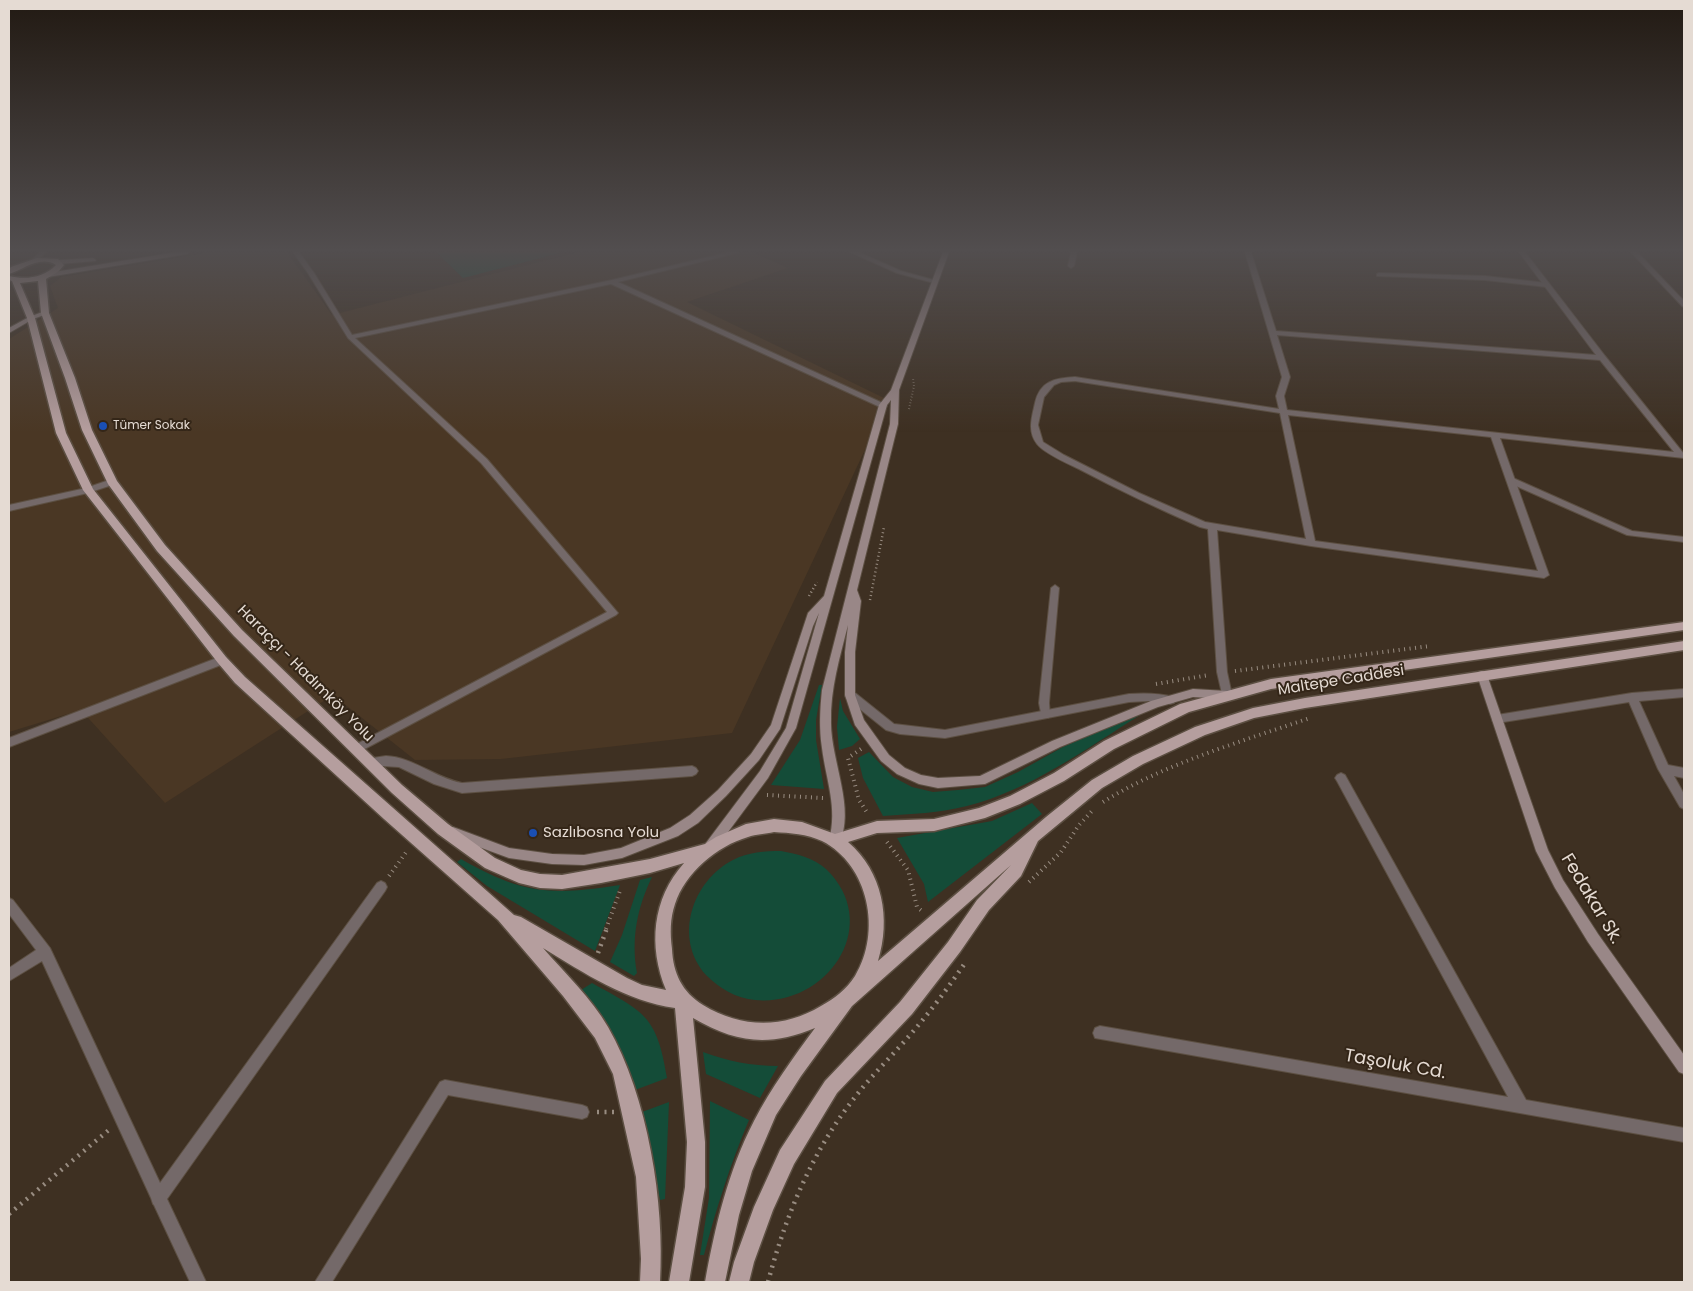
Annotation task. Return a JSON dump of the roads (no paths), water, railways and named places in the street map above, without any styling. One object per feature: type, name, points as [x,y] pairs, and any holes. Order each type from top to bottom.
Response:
[{"type":"main road","points":[[28,312],[61,433],[88,490],[222,660],[247,686],[416,839],[504,915],[569,990],[601,1032],[621,1072],[646,1177],[651,1259],[650,1282]]},
{"type":"main road","points":[[835,840],[840,828],[840,814],[827,750],[824,719],[829,682],[894,424],[895,390],[923,312]]},
{"type":"main road","points":[[9,331],[31,318],[45,313]]},
{"type":"main road","name":"Haraççı - Hadımköy Yolu","points":[[45,313],[70,378],[87,430],[112,482],[161,548],[238,633],[396,789],[443,829],[490,863],[519,876],[562,882],[650,866],[709,849]]},
{"type":"main road","points":[[709,849],[782,748],[791,728],[883,405],[895,390]]},
{"type":"main road","points":[[852,589],[856,601],[850,652],[850,695],[859,722],[885,758],[901,771],[919,779],[938,783],[981,781],[1072,738],[1155,704],[1193,694],[1227,694]]},
{"type":"main road","points":[[443,829],[509,853],[568,860],[584,860],[622,853],[674,832],[694,819],[722,793],[755,757],[776,726],[811,619],[828,598]]},
{"type":"main road","name":"Maltepe Caddesi","points":[[835,840],[877,828],[934,825],[980,814],[1015,800],[1059,777],[1118,740],[1186,708],[1227,694],[1271,684],[1684,626]]},
{"type":"main road","name":"Maltepe Caddesi","points":[[846,1000],[1035,835],[1097,784],[1138,760],[1200,731],[1253,713],[1482,675],[1684,646]]},
{"type":"main road","name":"Fedakar Sk.","points":[[1482,675],[1542,851],[1559,884],[1593,938],[1684,1067]]},
{"type":"main road","points":[[679,1282],[695,1187],[696,1142],[683,1001],[673,986],[666,969],[662,950],[661,923],[668,898],[679,879],[695,860],[724,838],[758,828],[779,826],[812,830],[835,840],[852,856],[866,876],[876,899],[878,924],[873,953],[863,979],[792,1074],[769,1111],[735,1193],[714,1282]]},
{"type":"main road","points":[[739,1282],[744,1262],[764,1207],[787,1157],[831,1087],[906,1008],[954,947],[983,905],[1016,871],[1035,835]]},
{"type":"main road","points":[[504,915],[593,968],[638,992],[683,1001],[724,1026],[753,1032],[774,1032],[791,1029],[818,1018],[846,1000]]},
{"type":"street","points":[[335,312],[350,337],[484,461],[613,613],[357,749]]},
{"type":"street","points":[[350,337],[468,312]]},
{"type":"street","points":[[679,312],[883,405]]},
{"type":"street","points":[[1266,312],[1286,377],[1280,396],[1311,543]]},
{"type":"street","points":[[1568,312],[1602,358],[1683,456]]},
{"type":"street","points":[[1272,334],[1602,358]]},
{"type":"street","points":[[1495,436],[1544,575],[1311,543],[1204,525],[1136,495],[1061,457],[1040,442],[1034,425],[1040,397],[1048,385],[1055,381],[1076,379],[1284,412],[1683,456]]},
{"type":"street","points":[[9,508],[88,490],[112,482]]},
{"type":"street","points":[[1212,526],[1222,672],[1227,694]]},
{"type":"street","points":[[9,744],[222,660]]},
{"type":"street","points":[[1497,719],[1632,697],[1684,694]]},
{"type":"street","points":[[850,695],[890,727],[920,733],[945,734],[1129,698],[1148,697],[1170,700]]},
{"type":"street","points":[[1632,697],[1664,769],[1684,804]]},
{"type":"street","points":[[370,762],[389,761],[401,763],[445,786],[462,788],[692,771]]},
{"type":"street","points":[[1664,769],[1684,773]]},
{"type":"street","points":[[1341,778],[1521,1106]]},
{"type":"street","points":[[158,1199],[381,887]]},
{"type":"street","points":[[9,904],[46,952],[158,1199],[198,1282]]},
{"type":"street","points":[[9,975],[46,952]]},
{"type":"street","name":"Taşoluk Cd.","points":[[1100,1033],[1684,1134]]},
{"type":"street","points":[[323,1282],[445,1087],[582,1112]]},
{"type":"lane","points":[[1510,480],[1630,533],[1684,540]]},
{"type":"lane","points":[[1045,715],[1044,703],[1056,588]]},
{"type":"place","name":"Tümer Sokak","points":[[103,426]]},
{"type":"place","name":"Sazlıbosna Yolu","points":[[533,833]]}]
